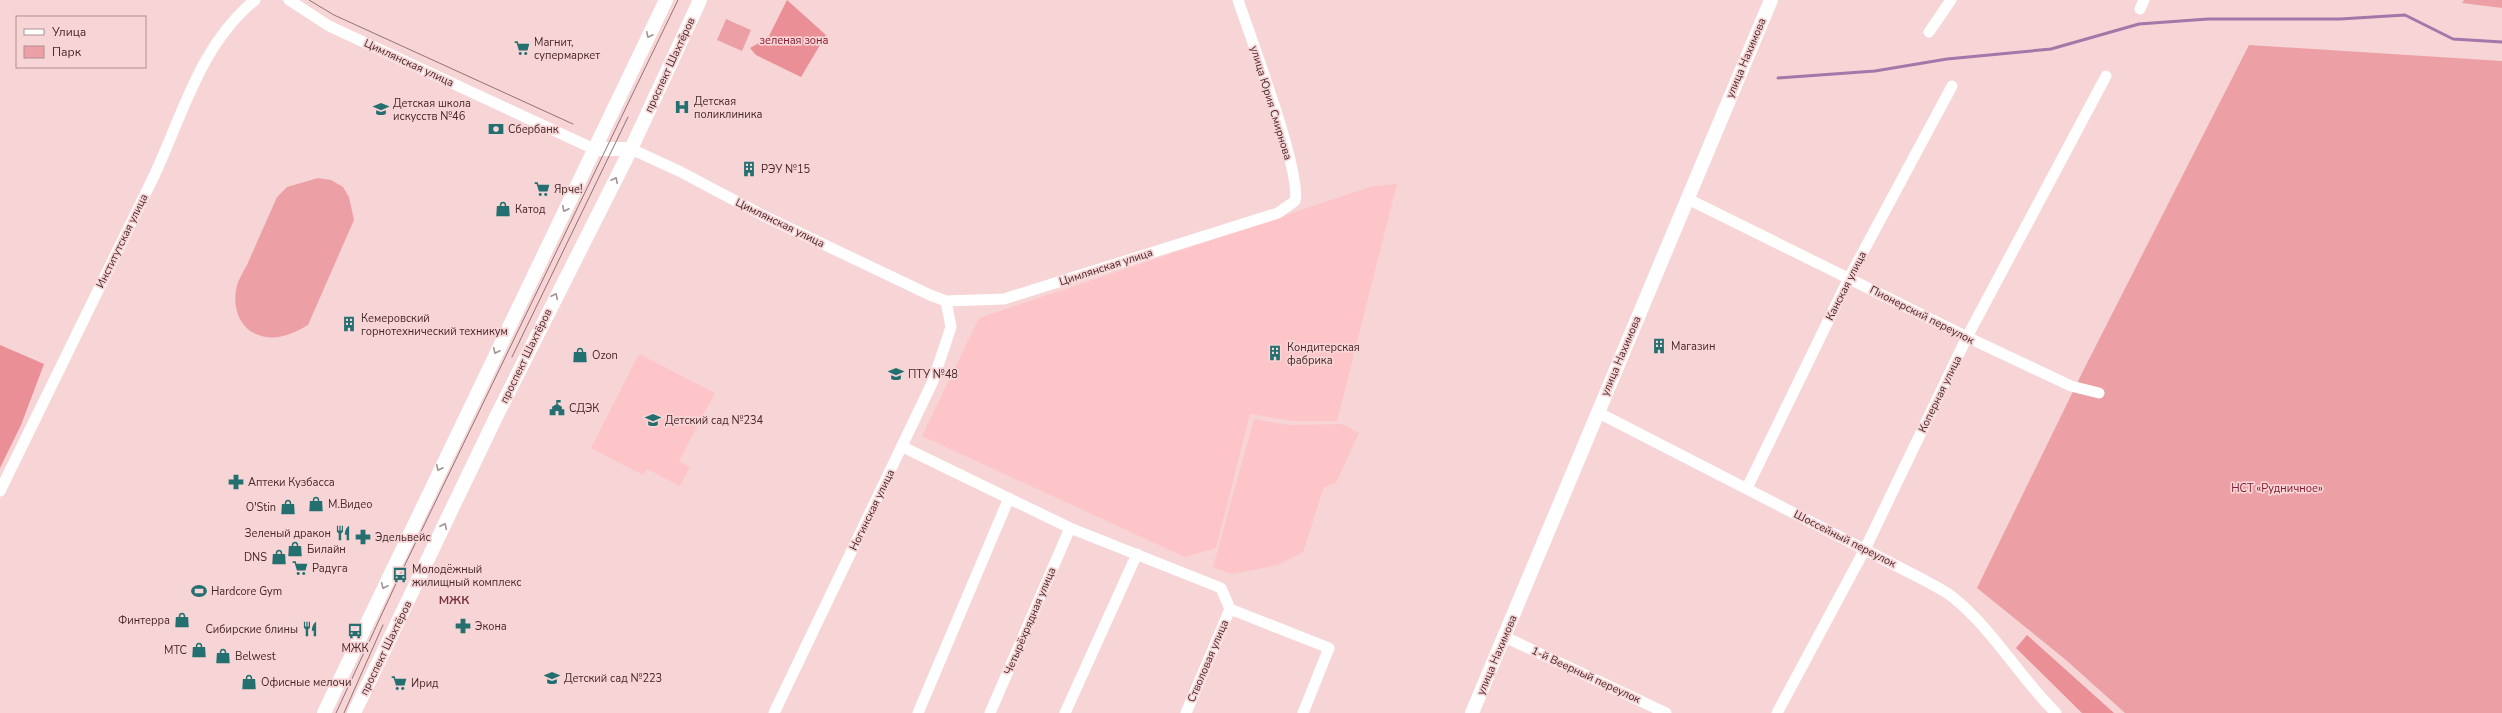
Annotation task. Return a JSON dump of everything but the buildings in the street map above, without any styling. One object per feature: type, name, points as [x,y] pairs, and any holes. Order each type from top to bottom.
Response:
[{"type":"main road","points":[[324,713],[666,0]]},
{"type":"main road","name":"проспект Шахтёров","points":[[354,713],[504,400],[631,149],[700,0]]},
{"type":"main road","name":"улица Нахимова","points":[[1472,713],[1771,0]]},
{"type":"main road","name":"Цимлянская улица","points":[[594,149],[631,149]]},
{"type":"street","name":"Институтская улица","points":[[0,491],[156,172],[194,80],[224,31],[255,0]]},
{"type":"street","name":"Цимлянская улица","points":[[289,0],[329,26],[594,149]]},
{"type":"street","name":"улица Юрия Смирнова","points":[[1238,0],[1280,130],[1296,186],[1296,194],[1291,206]]},
{"type":"street","points":[[1929,32],[1951,0]]},
{"type":"street","name":"Коперная улица","points":[[1777,713],[1864,549],[1966,337],[2106,76]]},
{"type":"street","name":"Канская улица","points":[[1747,488],[1849,278],[1952,86]]},
{"type":"street","name":"Цимлянская улица","points":[[631,149],[679,171],[762,215],[946,301],[983,301],[1028,292],[1278,213],[1291,206]]},
{"type":"street","name":"Пионерский переулок","points":[[1688,199],[1966,337],[2071,386],[2099,393]]},
{"type":"street","name":"Ногинская улица","points":[[774,713],[903,447],[933,381],[948,341],[951,327],[946,301]]},
{"type":"street","name":"Шоссейный переулок","points":[[1597,412],[1747,488],[1954,598],[1978,621],[2035,693],[2056,713]]},
{"type":"street","points":[[903,447],[1070,528],[1221,588],[1230,609],[1329,648],[1304,713]]},
{"type":"street","points":[[918,713],[1009,498]]},
{"type":"street","name":"Четырёхрядная улица","points":[[990,713],[1070,528]]},
{"type":"street","points":[[1065,713],[1137,554]]},
{"type":"street","name":"Стволовая улица","points":[[1186,713],[1230,609]]},
{"type":"street","name":"1-й Веерный переулок","points":[[1505,637],[1666,713]]},
{"type":"shaded area","points":[[1397,184],[1337,421],[1292,421],[1250,414],[1216,548],[1185,557],[922,436],[979,318],[1373,186]]},
{"type":"shaded area","name":"Детский сад №234","points":[[639,354],[715,393],[679,461],[690,467],[680,486],[647,469],[643,475],[591,448]]},
{"type":"shaded area","points":[[1254,419],[1288,425],[1342,424],[1359,433],[1336,483],[1324,487],[1303,552],[1278,565],[1232,574],[1213,567]]},
{"type":"green space","name":"зеленая зона","points":[[787,0],[826,35],[801,77],[756,55],[750,48],[768,38]]},
{"type":"green space","points":[[2464,0],[2502,0],[2502,8],[2462,3]]},
{"type":"green space","points":[[726,19],[751,30],[742,51],[717,40]]},
{"type":"green space","name":"НСТ «Рудничное»","points":[[2249,45],[2502,61],[2502,713],[2125,713],[2066,660],[1977,588],[2082,373]]},
{"type":"green space","points":[[318,178],[331,180],[343,187],[349,197],[354,220],[308,325],[295,332],[282,336],[269,337],[256,334],[245,327],[238,316],[235,296],[239,280],[277,197],[287,187]]},
{"type":"green space","points":[[0,345],[44,364],[21,425],[0,468]]},
{"type":"green space","points":[[2027,635],[2114,713],[2082,713],[2016,648]]},
{"type":"waterway","points":[[1778,78],[1875,71],[1947,59],[2051,49],[2139,24],[2208,19],[2340,19],[2405,15],[2453,39],[2502,42]]},
{"type":"tram line","points":[[309,0],[334,15],[573,124]]},
{"type":"tram line","points":[[336,713],[400,575],[678,0]]},
{"type":"tram line","points":[[512,357],[628,117]]},
{"type":"tram line","points":[[344,713],[383,625]]},
{"type":"place","name":"Магнит, супермаркет","points":[[522,48]]},
{"type":"place","name":"Детская поликлиника","points":[[682,107]]},
{"type":"place","name":"Детская школа искусств №46","points":[[381,109]]},
{"type":"place","name":"Сбербанк","points":[[496,129]]},
{"type":"place","name":"РЭУ №15","points":[[749,169]]},
{"type":"place","name":"Ярче!","points":[[542,189]]},
{"type":"place","name":"Катод","points":[[503,209]]},
{"type":"place","name":"Кемеровский горнотехнический техникум","points":[[349,324]]},
{"type":"place","name":"Магазин","points":[[1659,346]]},
{"type":"place","name":"Кондитерская фабрика","points":[[1275,353]]},
{"type":"place","name":"Ozon","points":[[580,355]]},
{"type":"place","name":"ПТУ №48","points":[[896,374]]},
{"type":"place","name":"СДЭК","points":[[557,408]]},
{"type":"place","name":"Детский сад №234","points":[[653,420]]},
{"type":"place","name":"Аптеки Кузбасса","points":[[236,482]]},
{"type":"place","name":"М.Видео","points":[[316,504]]},
{"type":"place","name":"O'Stin","points":[[288,507]]},
{"type":"place","name":"Зеленый дракон","points":[[343,533]]},
{"type":"place","name":"Эдельвейс","points":[[363,537]]},
{"type":"place","name":"Билайн","points":[[295,549]]},
{"type":"place","name":"DNS","points":[[279,557]]},
{"type":"place","name":"Радуга","points":[[300,568]]},
{"type":"place","name":"Молодёжный жилищный комплекс","points":[[400,575]]},
{"type":"place","name":"Hardcore Gym","points":[[199,591]]},
{"type":"place","name":"Финтерра","points":[[182,620]]},
{"type":"place","name":"Экона","points":[[463,626]]},
{"type":"place","name":"Сибирские блины","points":[[310,629]]},
{"type":"place","name":"МЖК","points":[[355,631]]},
{"type":"place","name":"МТС","points":[[199,650]]},
{"type":"place","name":"Belwest","points":[[223,656]]},
{"type":"place","name":"Детский сад №223","points":[[552,678]]},
{"type":"place","name":"Офисные мелочи","points":[[249,682]]},
{"type":"place","name":"Ирид","points":[[399,683]]},
{"type":"district","name":"МЖК","points":[[454,600]]}]
